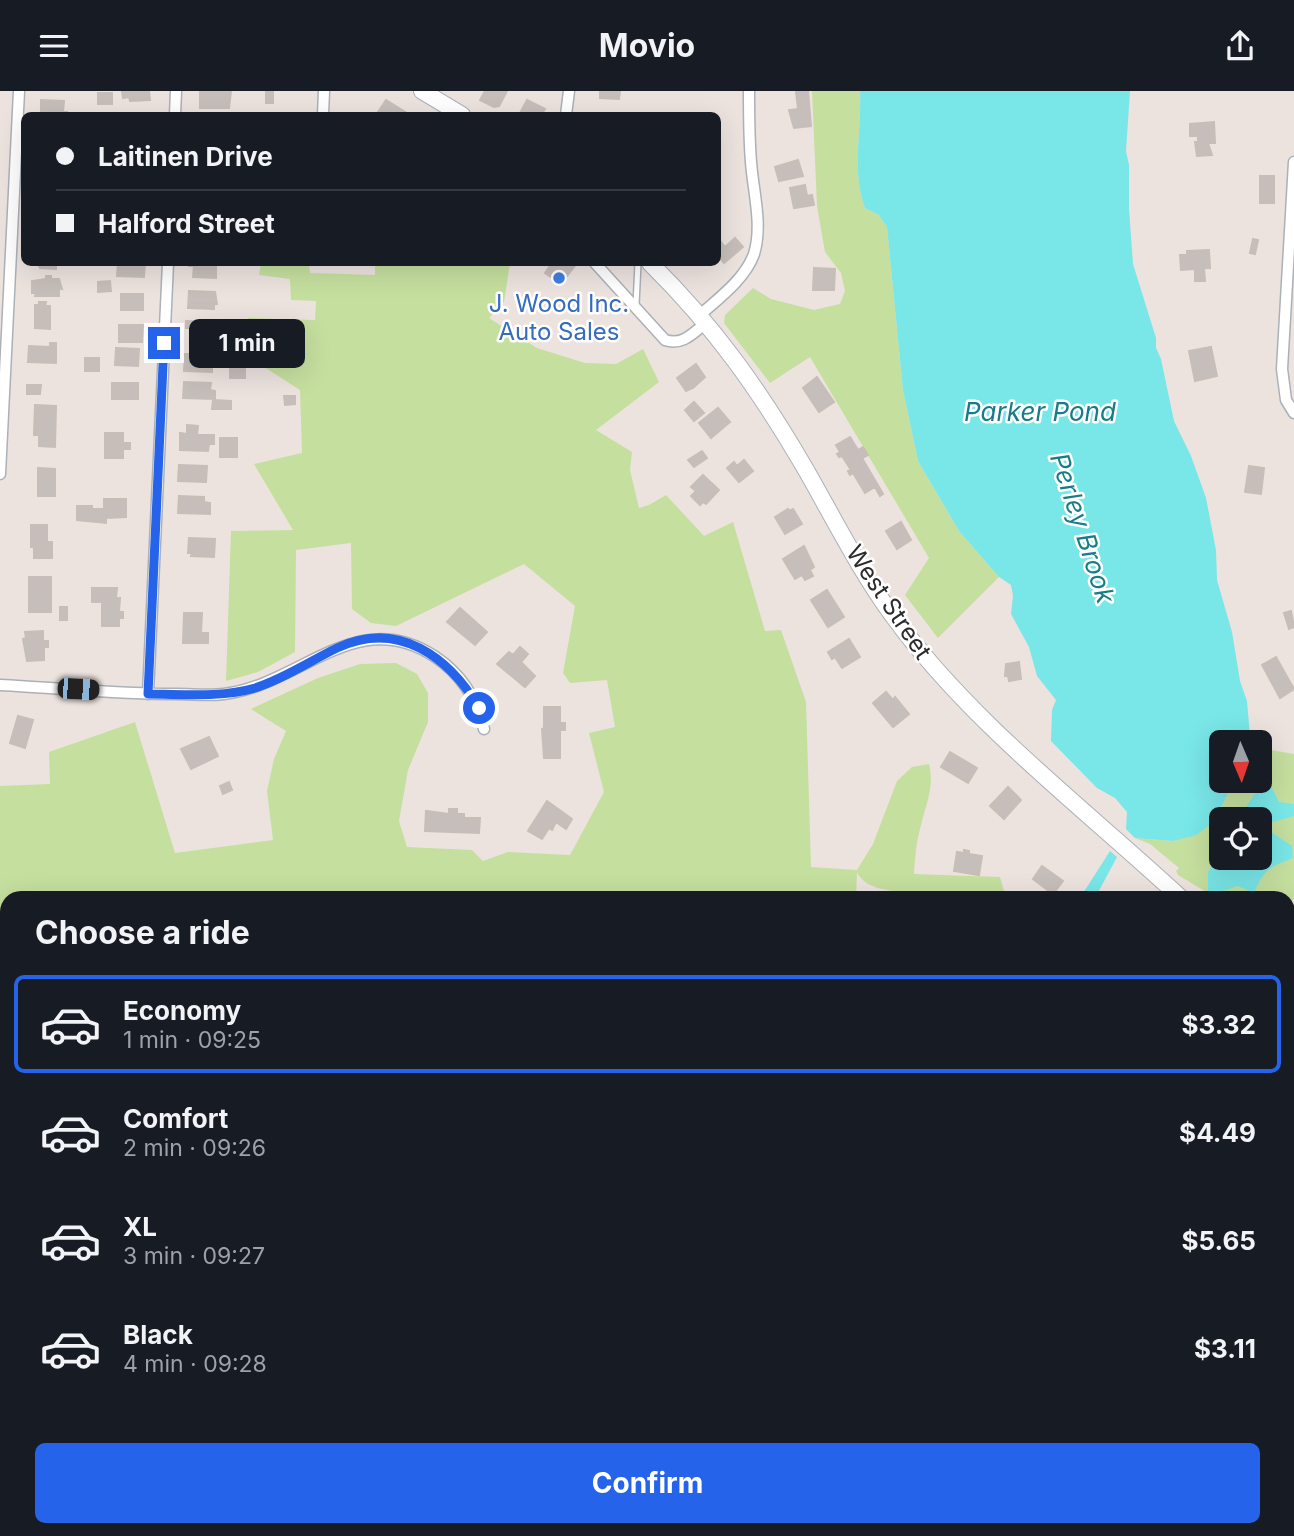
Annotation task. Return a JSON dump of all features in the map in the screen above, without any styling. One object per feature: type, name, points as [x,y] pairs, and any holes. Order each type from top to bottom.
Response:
[{"type":"main road","points":[[422,91],[456,112]]},
{"type":"main road","name":"West Street","points":[[653,266],[703,318],[755,387],[881,599],[921,652],[962,700],[1173,891]]},
{"type":"street","points":[[0,474],[19,91]]},
{"type":"street","points":[[175,112],[176,91]]},
{"type":"street","points":[[323,112],[324,91]]},
{"type":"street","points":[[566,112],[569,91]]},
{"type":"street","points":[[598,266],[668,341],[683,340],[741,275],[753,255],[757,224],[751,163],[749,91]]},
{"type":"street","points":[[1294,162],[1282,355],[1284,390],[1289,407],[1294,413]]},
{"type":"street","points":[[148,694],[168,266]]},
{"type":"street","points":[[0,685],[148,694],[223,694],[257,687],[356,641],[375,638],[399,640],[421,647],[441,660],[457,676],[479,708],[484,729]]},
{"type":"lane","points":[[636,308],[638,266]]},
{"type":"green space","points":[[812,91],[860,91],[858,150],[861,194],[865,208],[879,215],[887,227],[903,390],[918,461],[959,531],[999,577],[938,638],[905,595],[929,558],[810,357],[770,383],[724,323],[725,315],[753,288],[771,299],[814,310],[840,304],[845,291],[841,273],[825,252],[817,206]]},
{"type":"green space","points":[[260,266],[309,266],[310,273],[375,275],[375,266],[510,266],[504,302],[489,318],[537,348],[585,363],[616,364],[643,349],[659,382],[596,430],[632,452],[630,470],[639,508],[666,495],[704,536],[733,522],[765,631],[781,630],[806,702],[811,867],[857,870],[873,844],[897,781],[912,767],[929,764],[930,789],[918,840],[914,874],[1000,877],[1004,891],[895,891],[868,884],[857,872],[856,891],[0,891],[0,786],[50,784],[49,752],[135,722],[175,853],[273,840],[267,791],[274,759],[286,731],[251,709],[318,678],[360,664],[396,663],[417,674],[428,693],[428,722],[408,770],[399,821],[407,847],[472,850],[483,861],[508,852],[570,855],[604,792],[589,733],[615,727],[607,680],[570,683],[563,673],[575,606],[524,564],[396,626],[371,623],[352,609],[351,543],[296,550],[295,652],[258,672],[226,681],[231,531],[293,530],[254,464],[302,453],[300,390],[247,356],[248,318],[315,320],[316,301],[291,300],[290,279],[259,275]]},
{"type":"green space","points":[[1272,750],[1294,754],[1294,891],[1204,891],[1178,875],[1176,871],[1179,868],[1150,844],[1135,838],[1173,841],[1209,824],[1209,870],[1272,870],[1272,807],[1221,807],[1228,793],[1272,793]]},
{"type":"water","name":"Parker Pond","points":[[860,91],[1130,91],[1126,151],[1129,165],[1133,264],[1156,338],[1156,348],[1161,359],[1174,421],[1191,456],[1206,498],[1216,550],[1217,580],[1247,701],[1249,730],[1209,730],[1209,793],[1228,793],[1221,807],[1209,807],[1209,826],[1196,835],[1173,841],[1135,838],[1126,829],[1127,812],[1115,798],[1097,788],[1051,741],[1052,710],[1056,700],[1037,676],[1029,647],[1011,614],[1011,585],[999,577],[959,531],[918,461],[903,390],[887,227],[879,215],[865,208],[861,194],[858,150]]},
{"type":"water","points":[[1272,788],[1279,802],[1294,804],[1294,816],[1272,823],[1272,807],[1246,807],[1255,793],[1272,793]]},
{"type":"water","points":[[1272,833],[1292,846],[1293,858],[1272,868]]},
{"type":"water","points":[[1110,851],[1117,857],[1099,891],[1084,891]]},
{"type":"water","points":[[1269,870],[1255,891],[1238,886],[1223,891],[1208,891],[1208,872]]},
{"type":"building","points":[[122,91],[149,91],[150,100],[130,101],[129,97],[123,98]]},
{"type":"building","points":[[200,91],[231,91],[229,108],[200,108]]},
{"type":"building","points":[[266,91],[273,91],[273,103],[266,103]]},
{"type":"building","points":[[485,91],[507,91],[499,106],[494,107],[480,100]]},
{"type":"building","points":[[600,91],[620,91],[619,99],[600,98]]},
{"type":"building","points":[[808,91],[811,126],[794,128],[789,110],[798,109],[796,92]]},
{"type":"building","points":[[98,93],[112,93],[112,104],[98,104]]},
{"type":"building","points":[[41,100],[64,101],[63,112],[41,112]]},
{"type":"building","points":[[386,100],[405,112],[378,112]]},
{"type":"building","points":[[527,100],[545,109],[543,112],[521,112]]},
{"type":"building","points":[[1214,122],[1215,143],[1208,143],[1212,155],[1197,156],[1195,142],[1198,142],[1198,136],[1190,136],[1190,124]]},
{"type":"building","points":[[798,160],[803,176],[779,181],[775,167]]},
{"type":"building","points":[[1260,176],[1274,176],[1274,203],[1260,203]]},
{"type":"building","points":[[805,185],[807,196],[812,195],[814,205],[794,208],[790,188]]},
{"type":"building","points":[[735,238],[743,247],[724,263],[721,259],[721,242],[725,247]]},
{"type":"building","points":[[1253,239],[1258,240],[1255,254],[1250,253]]},
{"type":"building","points":[[1209,250],[1210,268],[1204,268],[1205,281],[1195,281],[1195,269],[1181,270],[1180,255],[1187,255],[1187,251]]},
{"type":"building","points":[[39,266],[56,266],[56,269]]},
{"type":"building","points":[[118,266],[145,266],[144,277],[117,276]]},
{"type":"building","points":[[194,266],[216,266],[216,278],[193,277]]},
{"type":"building","name":"J. Wood Inc. Auto Sales","points":[[550,266],[575,266],[561,284],[545,273]]},
{"type":"building","points":[[814,268],[835,269],[834,290],[813,290]]},
{"type":"building","points":[[46,276],[59,279],[62,289],[59,288],[59,296],[35,296],[36,293],[32,293],[32,281],[46,279]]},
{"type":"building","points":[[110,281],[111,291],[98,292],[98,282]]},
{"type":"building","points":[[189,291],[215,292],[217,304],[214,304],[214,309],[188,308]]},
{"type":"building","points":[[121,294],[143,294],[143,310],[121,310]]},
{"type":"building","points":[[39,302],[46,302],[45,306],[50,306],[50,329],[35,328],[35,305],[39,305]]},
{"type":"building","points":[[186,321],[213,322],[213,330],[217,330],[217,335],[213,335],[213,341],[190,341],[191,328],[186,328]]},
{"type":"building","points":[[119,325],[143,325],[142,342],[119,342]]},
{"type":"building","points":[[50,343],[56,343],[56,363],[28,362],[29,346],[50,347]]},
{"type":"building","points":[[1211,347],[1217,376],[1195,381],[1189,351]]},
{"type":"building","points":[[116,348],[139,349],[138,366],[115,365]]},
{"type":"building","points":[[185,354],[219,355],[219,363],[212,363],[212,372],[184,371]]},
{"type":"building","points":[[85,358],[99,358],[99,371],[85,371]]},
{"type":"building","points":[[696,364],[705,377],[686,391],[677,378]]},
{"type":"building","points":[[230,366],[245,366],[245,378],[230,378]]},
{"type":"building","points":[[817,377],[834,402],[819,412],[803,388]]},
{"type":"building","points":[[184,382],[211,383],[210,390],[215,391],[215,399],[183,398]]},
{"type":"building","points":[[112,383],[138,383],[138,399],[112,399]]},
{"type":"building","points":[[27,385],[41,385],[40,394],[27,394]]},
{"type":"building","points":[[284,396],[295,396],[295,404],[285,405]]},
{"type":"building","points":[[213,400],[231,401],[231,409],[212,409]]},
{"type":"building","points":[[694,402],[704,413],[694,421],[685,410]]},
{"type":"building","points":[[35,405],[56,406],[55,447],[39,446],[39,435],[34,435]]},
{"type":"building","points":[[718,408],[730,422],[711,438],[699,423]]},
{"type":"building","points":[[187,425],[198,426],[197,435],[214,435],[214,444],[209,444],[208,451],[180,450],[180,433],[187,434]]},
{"type":"building","points":[[105,433],[123,433],[123,443],[130,443],[130,449],[123,449],[123,458],[105,458]]},
{"type":"building","points":[[850,437],[858,450],[863,447],[868,455],[862,458],[883,494],[880,496],[875,487],[865,493],[853,473],[850,475],[848,471],[851,470],[842,456],[837,454],[840,452],[836,445]]},
{"type":"building","points":[[220,438],[237,438],[237,457],[220,457]]},
{"type":"building","points":[[702,451],[707,458],[694,467],[688,460]]},
{"type":"building","points":[[744,460],[753,471],[739,482],[727,468],[734,462],[737,466]]},
{"type":"building","points":[[179,465],[207,466],[206,482],[178,481]]},
{"type":"building","points":[[1249,466],[1264,468],[1261,494],[1245,492]]},
{"type":"building","points":[[38,468],[55,469],[55,496],[38,496]]},
{"type":"building","points":[[703,475],[719,490],[706,504],[703,502],[700,505],[691,496],[696,491],[691,487]]},
{"type":"building","points":[[179,496],[204,497],[204,502],[210,503],[210,514],[178,513]]},
{"type":"building","points":[[104,499],[126,499],[126,517],[106,518],[106,523],[77,520],[77,506],[104,509]]},
{"type":"building","points":[[793,509],[802,524],[785,534],[775,517]]},
{"type":"building","points":[[901,522],[911,540],[897,549],[886,531]]},
{"type":"building","points":[[31,525],[47,525],[47,542],[52,542],[52,558],[34,558]]},
{"type":"building","points":[[189,538],[215,539],[214,557],[191,556],[192,553],[188,553]]},
{"type":"building","points":[[804,546],[814,567],[810,570],[813,576],[805,580],[802,575],[795,579],[783,559]]},
{"type":"building","points":[[29,577],[51,577],[51,612],[29,612]]},
{"type":"building","points":[[92,588],[117,588],[116,598],[120,598],[119,612],[123,612],[123,618],[119,618],[119,626],[102,626],[102,602],[92,602]]},
{"type":"building","points":[[827,590],[844,617],[828,627],[811,600]]},
{"type":"building","points":[[60,607],[67,607],[67,620],[60,620]]},
{"type":"building","points":[[460,608],[487,632],[475,645],[447,622]]},
{"type":"building","points":[[1291,611],[1294,627],[1289,629],[1284,613]]},
{"type":"building","points":[[184,613],[202,613],[201,633],[208,633],[208,643],[183,643]]},
{"type":"building","points":[[43,631],[43,641],[48,641],[48,647],[44,647],[44,660],[27,661],[23,639],[26,638],[25,632]]},
{"type":"building","points":[[849,639],[860,657],[842,668],[828,652]]},
{"type":"building","points":[[520,647],[528,654],[521,662],[535,676],[525,687],[497,664],[509,652],[513,655]]},
{"type":"building","points":[[1276,657],[1294,689],[1280,698],[1262,665]]},
{"type":"building","points":[[1019,662],[1021,679],[1009,681],[1008,676],[1005,676],[1006,664]]},
{"type":"building","points":[[886,692],[893,700],[895,697],[909,714],[893,727],[873,703]]},
{"type":"building","points":[[544,707],[560,707],[560,723],[565,723],[565,730],[560,730],[560,758],[544,758]]},
{"type":"building","points":[[18,716],[33,720],[25,748],[10,743]]},
{"type":"building","points":[[209,737],[218,756],[191,769],[181,749]]},
{"type":"building","points":[[950,752],[977,768],[968,783],[941,767]]},
{"type":"building","points":[[229,782],[232,790],[223,794],[220,786]]},
{"type":"building","points":[[1008,787],[1021,800],[1004,819],[990,806]]},
{"type":"building","points":[[547,801],[572,819],[566,829],[556,822],[542,839],[528,831]]},
{"type":"building","points":[[449,809],[457,809],[457,814],[464,814],[464,818],[480,818],[479,833],[425,831],[426,811],[449,814]]},
{"type":"building","points":[[964,850],[969,851],[969,854],[982,856],[979,875],[954,871],[957,852],[964,853]]},
{"type":"building","points":[[1042,866],[1063,881],[1055,891],[1049,891],[1033,879]]},
{"type":"place","name":"J. Wood Inc. Auto Sales","points":[[559,278]]},
{"type":"route","points":[[164,343],[148,694],[223,694],[257,687],[339,647],[375,638],[399,640],[421,647],[441,660],[457,676],[479,708]]},
{"type":"water label","name":"Perley Brook","points":[[1083,528]]}]
